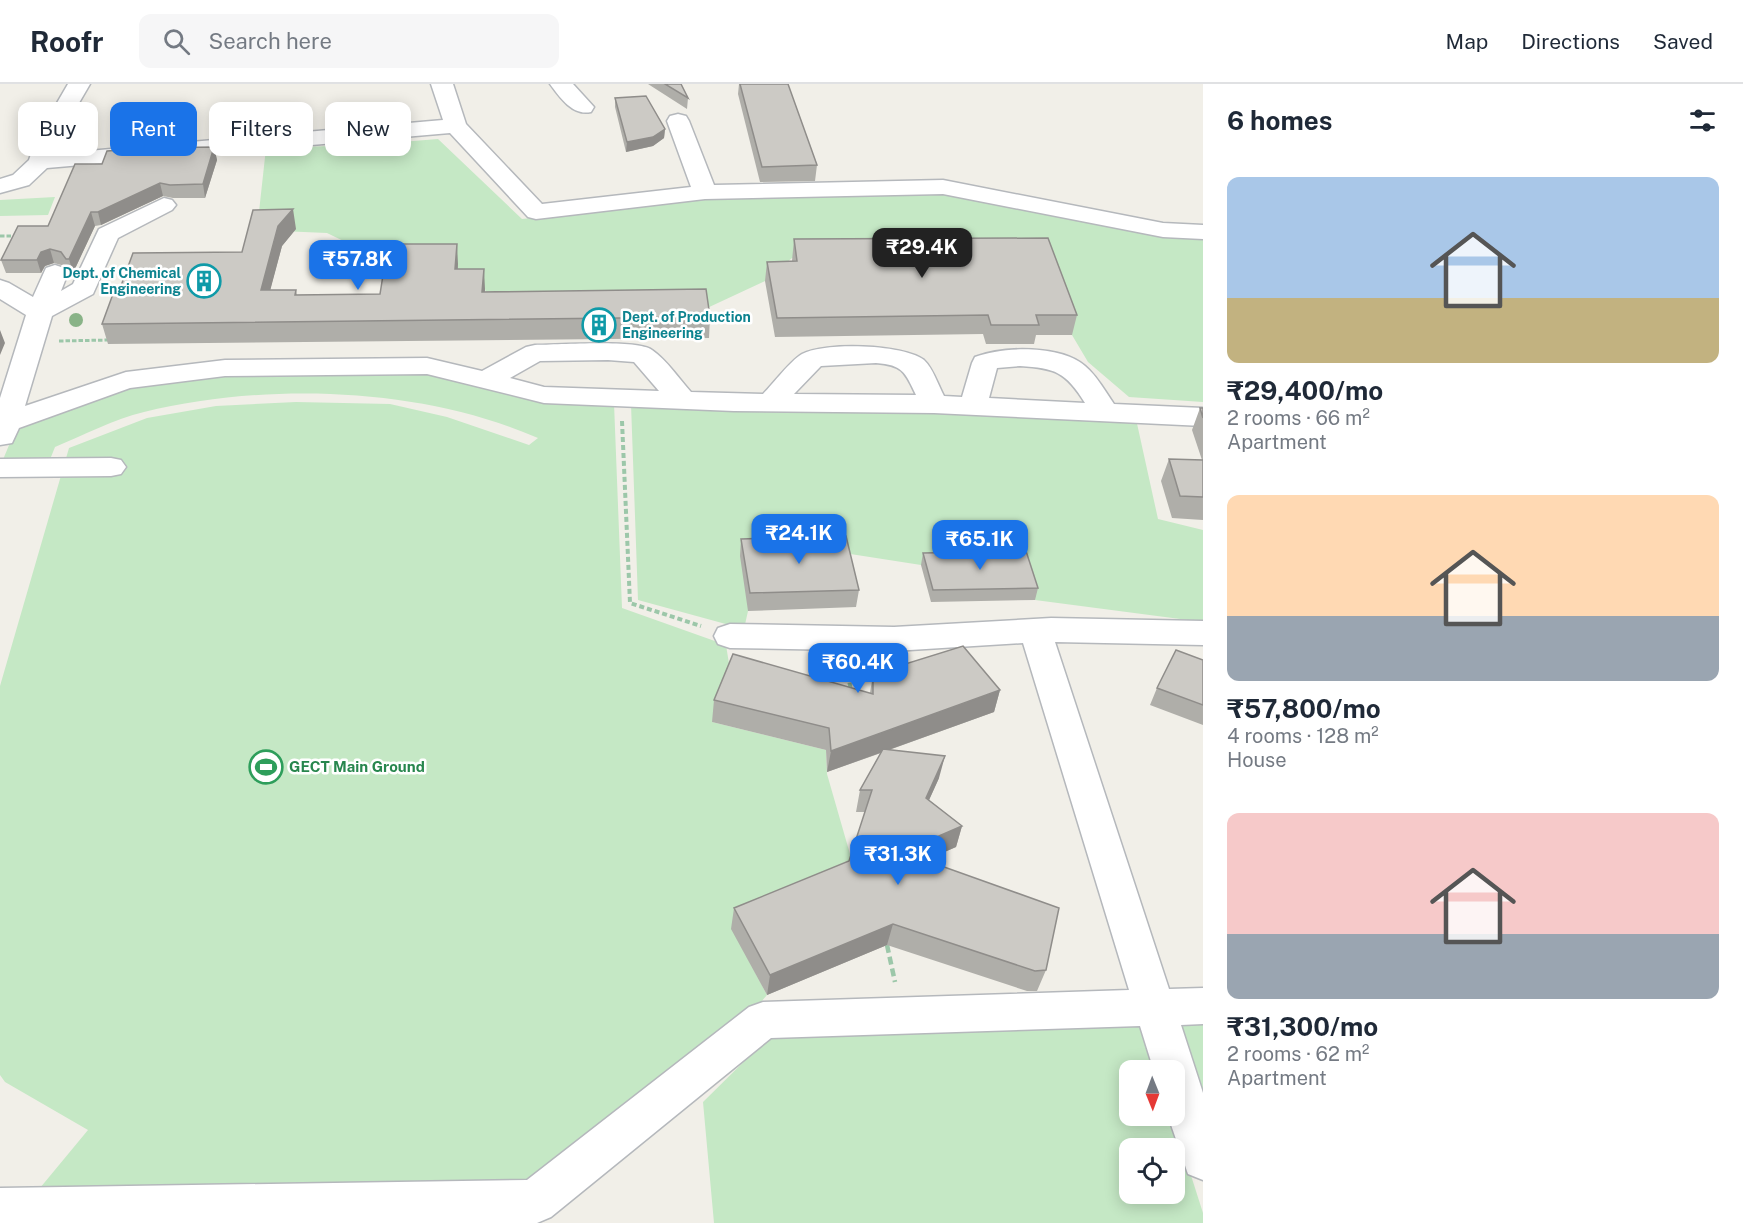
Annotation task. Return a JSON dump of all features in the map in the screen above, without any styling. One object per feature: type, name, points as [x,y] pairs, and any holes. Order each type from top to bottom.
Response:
[{"type":"street","points":[[0,186],[21,180],[40,162],[47,139],[79,84]]},
{"type":"street","points":[[442,84],[456,126],[536,212],[705,192],[943,187],[1163,230],[1203,232]]},
{"type":"street","points":[[561,84],[583,107]]},
{"type":"street","points":[[678,121],[705,192]]},
{"type":"street","points":[[40,162],[456,126]]},
{"type":"street","points":[[40,312],[84,290],[108,234],[164,205]]},
{"type":"street","points":[[4,432],[40,312],[55,273]]},
{"type":"street","points":[[0,288],[40,312]]},
{"type":"street","points":[[486,381],[535,353],[608,352],[642,355],[684,400]]},
{"type":"street","points":[[771,402],[811,360],[825,356],[876,354],[893,356],[916,367],[934,404]]},
{"type":"street","points":[[973,407],[985,363],[994,359],[1013,357],[1058,361],[1067,364],[1083,378],[1105,412]]},
{"type":"street","points":[[4,432],[126,380],[270,364],[427,366],[544,395],[934,404],[1203,417]]},
{"type":"street","points":[[0,468],[111,467]]},
{"type":"street","points":[[730,636],[894,639],[1035,631],[1203,633]]},
{"type":"street","points":[[1035,631],[1203,1159]]},
{"type":"street","points":[[0,1210],[536,1202],[763,1020],[1203,1006]]},
{"type":"path","points":[[0,236],[24,236]]},
{"type":"path","points":[[31,341],[110,339]]},
{"type":"path","points":[[621,398],[630,603],[730,636]]},
{"type":"path","points":[[842,638],[852,696]]},
{"type":"green space","points":[[438,139],[522,219],[719,198],[940,190],[1168,237],[1203,239],[1203,402],[1129,397],[1088,362],[1072,335],[1043,257],[792,258],[765,281],[705,309],[492,312],[485,289],[456,289],[458,264],[391,264],[327,233],[257,230],[265,156],[313,156],[313,147],[325,146],[325,156],[411,156],[411,141]]},
{"type":"green space","points":[[55,197],[48,215],[0,216],[0,200]]},
{"type":"green space","name":"GECT Main Ground","points":[[422,371],[534,401],[614,403],[622,608],[726,645],[731,676],[712,722],[826,750],[827,774],[852,861],[732,929],[767,995],[755,1009],[533,1188],[35,1194],[88,1130],[5,1082],[0,1075],[0,686],[69,448],[147,418],[216,406],[296,402],[390,404],[447,417],[529,445],[538,438],[493,421],[445,408],[395,399],[344,395],[241,396],[192,402],[133,415],[55,447],[49,462],[2,462],[17,426],[125,385],[228,373]]},
{"type":"green space","points":[[631,404],[1136,419],[1158,519],[1203,530],[1203,622],[1035,600],[1022,562],[921,565],[844,553],[748,611],[744,629],[638,600]]},
{"type":"green space","points":[[1177,1019],[1203,1019],[1203,1100]]},
{"type":"green space","points":[[1143,1023],[1155,1060],[1119,1060],[1119,1126],[1175,1126],[1179,1138],[1119,1138],[1119,1204],[1185,1204],[1185,1157],[1203,1213],[1203,1223],[714,1223],[703,1102],[776,1030]]},
{"type":"building","points":[[665,84],[681,84],[688,98]]},
{"type":"building","points":[[740,84],[788,84],[817,165],[762,167]]},
{"type":"building","points":[[646,96],[665,129],[653,137],[627,142],[615,98]]},
{"type":"building","points":[[197,147],[209,147],[209,156],[211,156],[203,184],[160,183],[98,212],[91,212],[69,259],[66,259],[61,252],[50,249],[41,252],[37,260],[1,260],[18,226],[48,226],[75,164],[102,164],[107,151],[110,151],[110,156],[197,156]]},
{"type":"building","points":[[293,209],[278,226],[261,290],[296,290],[295,295],[380,294],[388,244],[457,244],[455,269],[484,269],[482,292],[706,289],[710,317],[102,324],[113,294],[118,294],[133,253],[242,252],[253,210]]},
{"type":"building","points":[[1048,238],[1077,315],[1036,315],[1039,325],[991,325],[988,315],[777,318],[767,262],[797,261],[794,239]]},
{"type":"building","points":[[1169,459],[1203,460],[1203,497],[1180,496]]},
{"type":"building","points":[[846,536],[859,590],[750,593],[741,539]]},
{"type":"building","points":[[1026,551],[1038,588],[933,590],[923,553]]},
{"type":"building","points":[[963,646],[1000,690],[831,751],[829,728],[714,700],[733,654],[873,694],[873,674]]},
{"type":"building","points":[[1176,650],[1203,660],[1203,705],[1157,688]]},
{"type":"building","points":[[883,749],[945,756],[926,798],[962,826],[902,852],[1059,908],[1046,970],[1035,971],[893,924],[770,975],[734,908],[849,861],[872,790],[860,790]]},
{"type":"place","name":"Dept. of Chemical Engineering","points":[[204,281]]},
{"type":"place","name":"Dept. of Production Engineering","points":[[599,325]]},
{"type":"place","name":"GECT Main Ground","points":[[266,767]]}]
